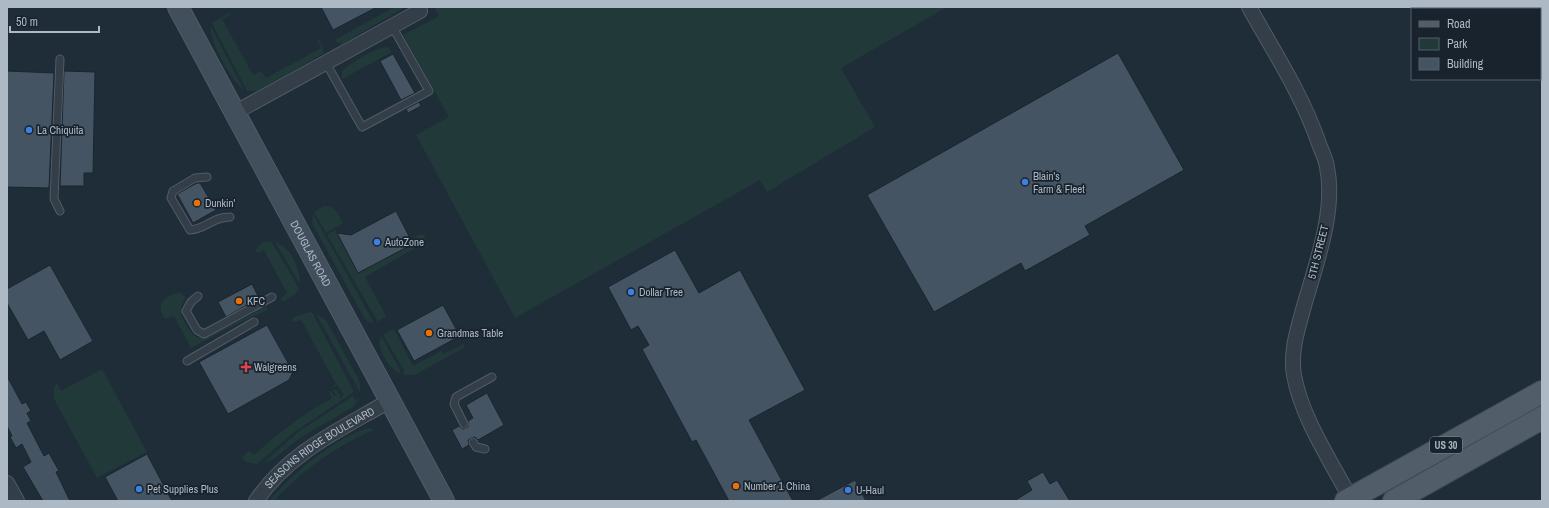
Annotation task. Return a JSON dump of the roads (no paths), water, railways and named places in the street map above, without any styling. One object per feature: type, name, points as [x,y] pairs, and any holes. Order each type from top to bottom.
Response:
[{"type":"main road","name":"US 30","points":[[1349,500],[1542,392]]},
{"type":"main road","name":"US 30","points":[[1394,501],[1542,418]]},
{"type":"street","name":"DOUGLAS ROAD","points":[[178,7],[444,501]]},
{"type":"street","name":"5TH STREET","points":[[1249,7],[1302,103],[1316,134],[1327,167],[1329,193],[1325,228],[1295,339],[1294,374],[1304,408],[1349,500]]},
{"type":"street","points":[[234,113],[420,11]]},
{"type":"street","name":"SEASONS RIDGE BOULEVARD","points":[[256,501],[267,485],[304,451],[389,401]]},
{"type":"street","points":[[7,483],[17,501]]},
{"type":"lane","points":[[326,63],[362,127],[429,91],[392,26]]},
{"type":"lane","points":[[60,59],[54,200],[60,211]]},
{"type":"lane","points":[[207,176],[195,178],[173,191],[171,198],[176,209],[190,230],[197,229],[219,217],[230,217]]},
{"type":"lane","points":[[198,296],[191,302],[186,311],[197,330],[204,334],[272,297]]},
{"type":"lane","points":[[187,361],[254,322]]},
{"type":"lane","points":[[464,424],[454,404],[456,397],[492,377]]},
{"type":"lane","points":[[473,442],[476,447],[485,449]]},
{"type":"place","name":"La Chiquita","points":[[29,130]]},
{"type":"place","name":"Blain's Farm & Fleet","points":[[1025,182]]},
{"type":"place","name":"Dunkin'","points":[[197,203]]},
{"type":"place","name":"AutoZone","points":[[377,242]]},
{"type":"place","name":"Dollar Tree","points":[[631,292]]},
{"type":"place","name":"KFC","points":[[239,301]]},
{"type":"place","name":"Grandmas Table","points":[[429,333]]},
{"type":"place","name":"Walgreens","points":[[246,367]]},
{"type":"place","name":"Number 1 China","points":[[736,486]]},
{"type":"place","name":"Pet Supplies Plus","points":[[139,489]]},
{"type":"place","name":"U-Haul","points":[[848,490]]}]
